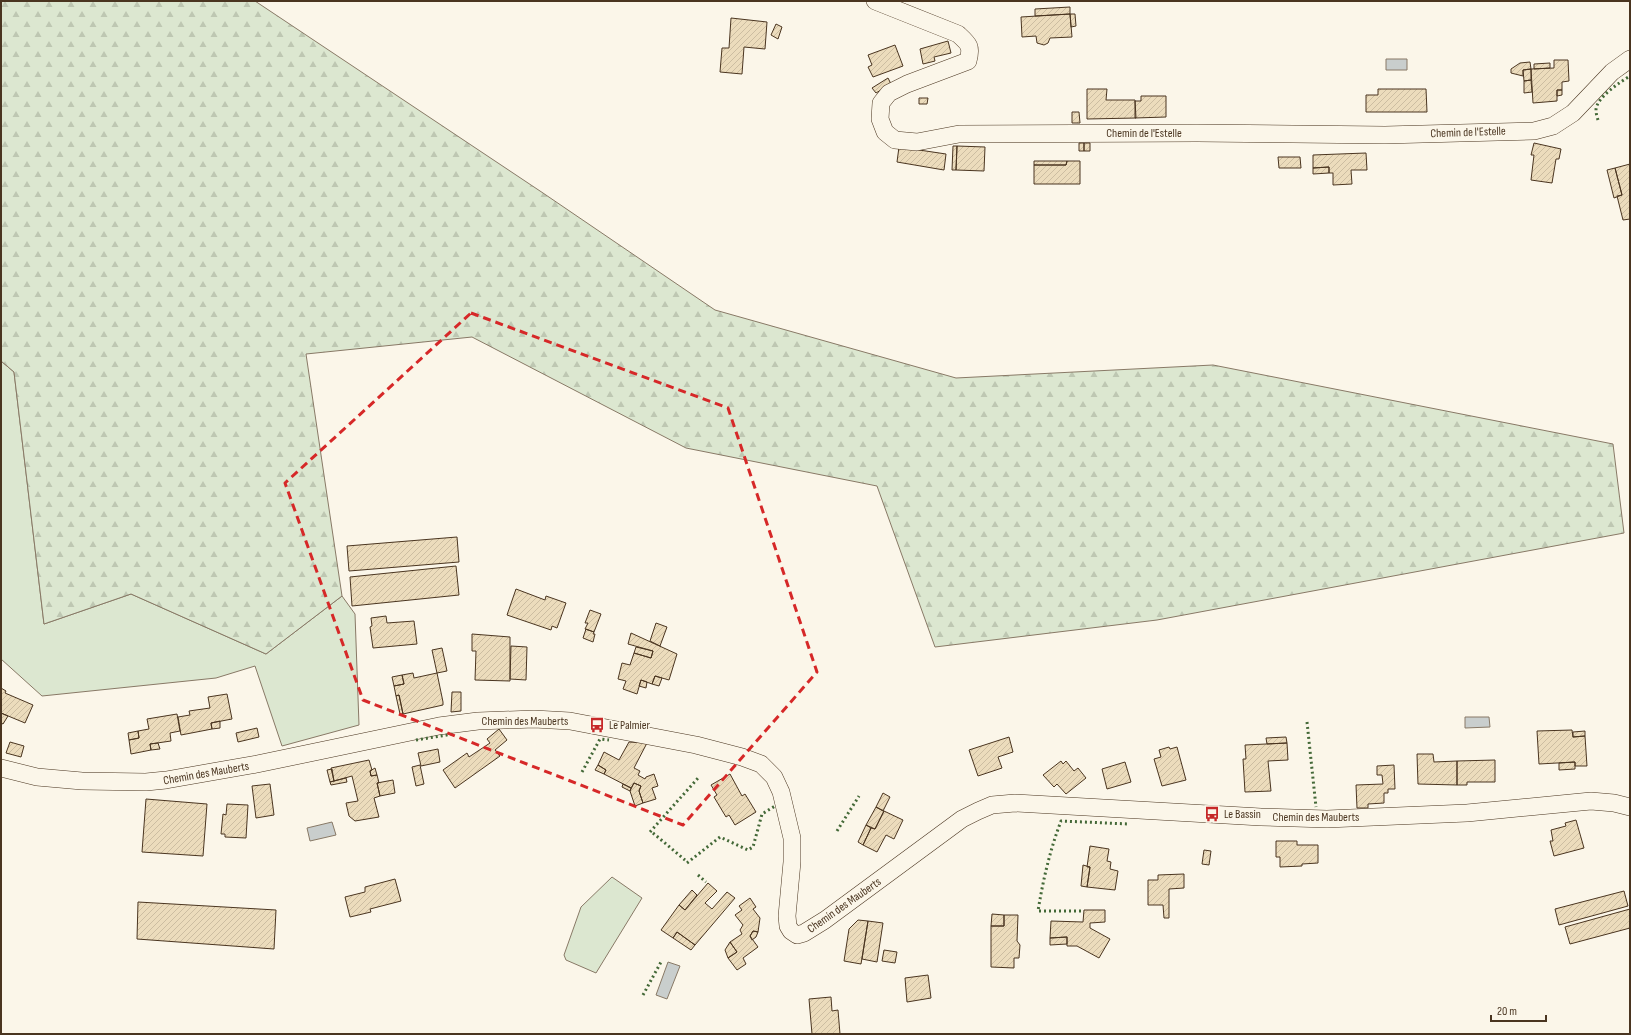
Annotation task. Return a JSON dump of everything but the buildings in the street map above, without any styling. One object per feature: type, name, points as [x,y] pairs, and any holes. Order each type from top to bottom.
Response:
[{"type":"street","name":"Chemin de l'Estelle","points":[[875,1],[958,34],[968,43],[970,50],[968,61],[907,84],[889,93],[881,102],[880,119],[885,132],[895,140],[917,142],[959,134],[1205,133],[1385,135],[1534,131],[1553,126],[1573,113],[1612,72],[1630,59]]},
{"type":"street","name":"Chemin des Mauberts","points":[[1,768],[37,777],[82,781],[146,782],[166,780],[257,764],[439,726],[478,721],[534,719],[570,721],[696,745],[742,757],[761,764],[774,778],[781,792],[792,838],[792,862],[787,916],[788,926],[797,935],[804,933],[825,920],[948,829],[978,811],[992,806],[1016,803],[1261,817],[1327,819],[1467,812],[1591,801],[1614,803],[1630,807]]},
{"type":"highlighted area","points":[[471,313],[728,408],[817,672],[683,825],[363,700],[285,483]]},
{"type":"green space","points":[[1,1],[255,1],[543,193],[715,310],[956,378],[1213,365],[1613,444],[1624,533],[1157,620],[935,647],[877,486],[686,448],[472,337],[306,354],[342,596],[266,654],[131,594],[44,624],[14,372],[1,361]]},
{"type":"green space","points":[[1,361],[14,372],[44,624],[131,594],[266,654],[342,596],[355,614],[359,725],[282,746],[255,666],[216,678],[42,696],[1,659]]},
{"type":"green space","points":[[612,877],[642,898],[596,973],[566,960],[564,955],[581,907]]},
{"type":"shaded area","points":[[1386,59],[1407,59],[1407,70],[1386,70]]},
{"type":"shaded area","points":[[1465,717],[1489,717],[1490,727],[1465,728]]},
{"type":"shaded area","points":[[332,822],[336,835],[310,841],[307,828]]},
{"type":"shaded area","points":[[668,962],[680,966],[667,999],[656,995]]},
{"type":"hedge","points":[[1598,120],[1596,110],[1600,100],[1620,82],[1630,76]]},
{"type":"hedge","points":[[1307,722],[1316,807]]},
{"type":"hedge","points":[[416,740],[453,734]]},
{"type":"hedge","points":[[582,772],[600,739],[609,740]]},
{"type":"hedge","points":[[650,832],[698,778]]},
{"type":"hedge","points":[[837,831],[859,796]]},
{"type":"hedge","points":[[687,863],[720,837],[748,850],[753,847],[762,814],[775,806]]},
{"type":"hedge","points":[[1081,911],[1038,911],[1047,865],[1061,821],[1129,824]]},
{"type":"hedge","points":[[653,833],[685,860]]},
{"type":"hedge","points":[[698,875],[706,882]]},
{"type":"hedge","points":[[643,995],[661,962]]},
{"type":"place","name":"Le Palmier","points":[[597,725]]},
{"type":"place","name":"Le Bassin","points":[[1212,814]]}]
